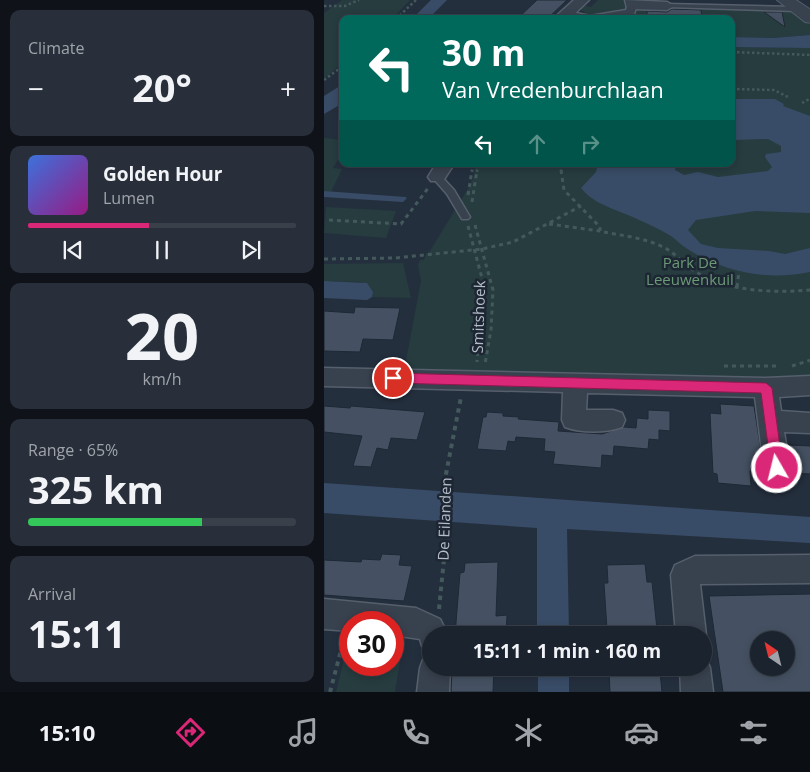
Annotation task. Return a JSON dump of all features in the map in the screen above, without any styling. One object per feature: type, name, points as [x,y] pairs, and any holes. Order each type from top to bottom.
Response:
[{"type":"street","points":[[565,15],[582,0]]},
{"type":"street","points":[[614,15],[630,12],[632,2],[667,6]]},
{"type":"street","points":[[324,377],[766,388],[810,385]]},
{"type":"street","points":[[575,382],[574,420],[613,420]]},
{"type":"street","points":[[766,388],[777,468]]},
{"type":"street","points":[[771,421],[810,423]]},
{"type":"street","points":[[690,626],[685,576],[695,570],[810,569]]},
{"type":"street","points":[[336,615],[416,623],[422,626]]},
{"type":"street","points":[[433,692],[434,676]]},
{"type":"street","points":[[696,676],[697,692]]},
{"type":"lane","points":[[667,6],[798,9]]},
{"type":"lane","points":[[441,170],[451,192],[469,218]]},
{"type":"path","points":[[324,6],[338,6],[359,0]]},
{"type":"path","points":[[400,15],[416,0]]},
{"type":"path","points":[[735,52],[810,55]]},
{"type":"path","points":[[324,80],[339,69]]},
{"type":"path","points":[[735,89],[774,90],[790,98]]},
{"type":"path","points":[[802,103],[810,98]]},
{"type":"path","name":"Smitshoek","points":[[473,167],[469,218],[483,282],[477,362],[473,380]]},
{"type":"path","points":[[472,204],[478,167]]},
{"type":"path","points":[[562,167],[564,190],[600,227],[600,231]]},
{"type":"path","points":[[329,220],[400,224],[441,170]]},
{"type":"path","points":[[324,259],[396,258],[482,249],[513,242],[581,206]]},
{"type":"path","points":[[469,218],[482,249],[493,290],[491,330],[486,363],[473,380]]},
{"type":"path","points":[[548,224],[600,231],[662,246],[695,271],[714,281],[737,287],[776,293],[810,290]]},
{"type":"path","points":[[737,287],[739,271]]},
{"type":"path","name":"De Eilanden","points":[[434,626],[440,605],[447,529],[444,479],[462,391],[473,380]]},
{"type":"path","points":[[330,692],[336,615]]},
{"type":"green space","points":[[342,0],[410,0],[396,15],[339,15],[339,66],[324,79],[324,13]]},
{"type":"green space","points":[[598,0],[628,0],[628,10],[604,15],[582,15],[585,12],[578,9],[583,5],[591,7]]},
{"type":"green space","points":[[636,7],[793,11],[810,25],[810,35],[773,38],[735,37],[735,15],[635,15]]},
{"type":"green space","name":"Park De Leeuwenkuil","points":[[735,47],[810,48],[810,376],[777,382],[404,371],[421,281],[418,265],[420,260],[424,260],[426,254],[430,251],[474,176],[475,167],[735,167]]},
{"type":"green space","points":[[324,138],[339,140],[339,158],[333,168],[342,169],[331,192],[324,191]]},
{"type":"green space","points":[[326,207],[396,211],[386,238],[324,233]]},
{"type":"green space","points":[[403,263],[411,298],[372,297],[373,292],[361,282],[324,281],[324,264]]},
{"type":"green space","points":[[340,676],[398,676],[395,692],[336,692]]},
{"type":"water","points":[[431,0],[447,0],[432,15],[416,15]]},
{"type":"water","points":[[811,35],[810,48],[735,47],[735,37],[773,38]]},
{"type":"water","points":[[339,87],[339,105],[324,114],[324,96]]},
{"type":"water","points":[[735,99],[775,99],[784,104],[783,106],[810,116],[810,213],[755,211],[696,220],[688,230],[701,244],[718,248],[769,251],[785,254],[810,248],[810,272],[794,275],[762,275],[730,269],[700,256],[659,229],[607,207],[586,194],[581,188],[596,172],[597,167],[676,167],[675,170],[684,175],[698,172],[718,177],[768,171],[772,167],[765,157],[766,154],[781,152],[781,146],[768,139],[735,140]]},
{"type":"water","points":[[324,191],[407,198],[403,202],[324,197]]},
{"type":"water","points":[[324,281],[367,283],[373,292],[372,297],[367,300],[324,298]]},
{"type":"water","points":[[324,483],[810,517],[810,543],[567,529],[569,626],[537,626],[537,528],[324,513]]},
{"type":"water","points":[[538,676],[569,676],[569,692],[538,692]]},
{"type":"building","points":[[537,0],[567,0],[551,15],[521,15]]},
{"type":"building","points":[[672,9],[701,10],[702,15],[647,15],[647,11],[667,12]]},
{"type":"building","points":[[764,12],[782,12],[785,27]]},
{"type":"building","points":[[355,307],[400,308],[393,340],[363,339],[360,352],[324,351],[324,311],[354,313]]},
{"type":"building","points":[[720,404],[754,406],[764,471],[750,471],[751,486],[718,483],[717,474],[713,473],[710,413],[721,414]]},
{"type":"building","points":[[324,406],[350,408],[351,406],[425,412],[417,440],[391,438],[388,450],[377,448],[371,467],[353,466],[362,436],[324,432]]},
{"type":"building","points":[[648,410],[670,411],[670,431],[659,430],[659,440],[649,439],[648,449],[614,446],[613,456],[602,455],[601,468],[553,464],[555,452],[544,451],[545,439],[516,437],[515,442],[508,441],[506,451],[477,449],[483,417],[486,417],[487,412],[503,413],[503,416],[519,417],[518,419],[559,422],[558,431],[602,434],[624,427],[636,428],[637,418],[648,419]]},
{"type":"building","points":[[788,445],[811,446],[811,474],[790,473],[792,468]]},
{"type":"building","points":[[382,554],[401,555],[399,565],[412,566],[404,601],[324,595],[324,560],[361,562],[362,559],[380,560]]},
{"type":"building","points":[[498,562],[496,616],[507,615],[506,626],[456,626],[460,573],[464,572],[465,563]]},
{"type":"building","points":[[645,564],[647,582],[652,582],[657,626],[607,626],[604,583],[608,583],[607,565]]},
{"type":"building","points":[[811,594],[811,692],[723,692],[709,596]]},
{"type":"building","points":[[452,676],[494,676],[493,692],[451,692]]},
{"type":"building","points":[[609,676],[660,676],[662,692],[610,692]]},
{"type":"route","points":[[393,378],[766,388],[777,468]]}]
